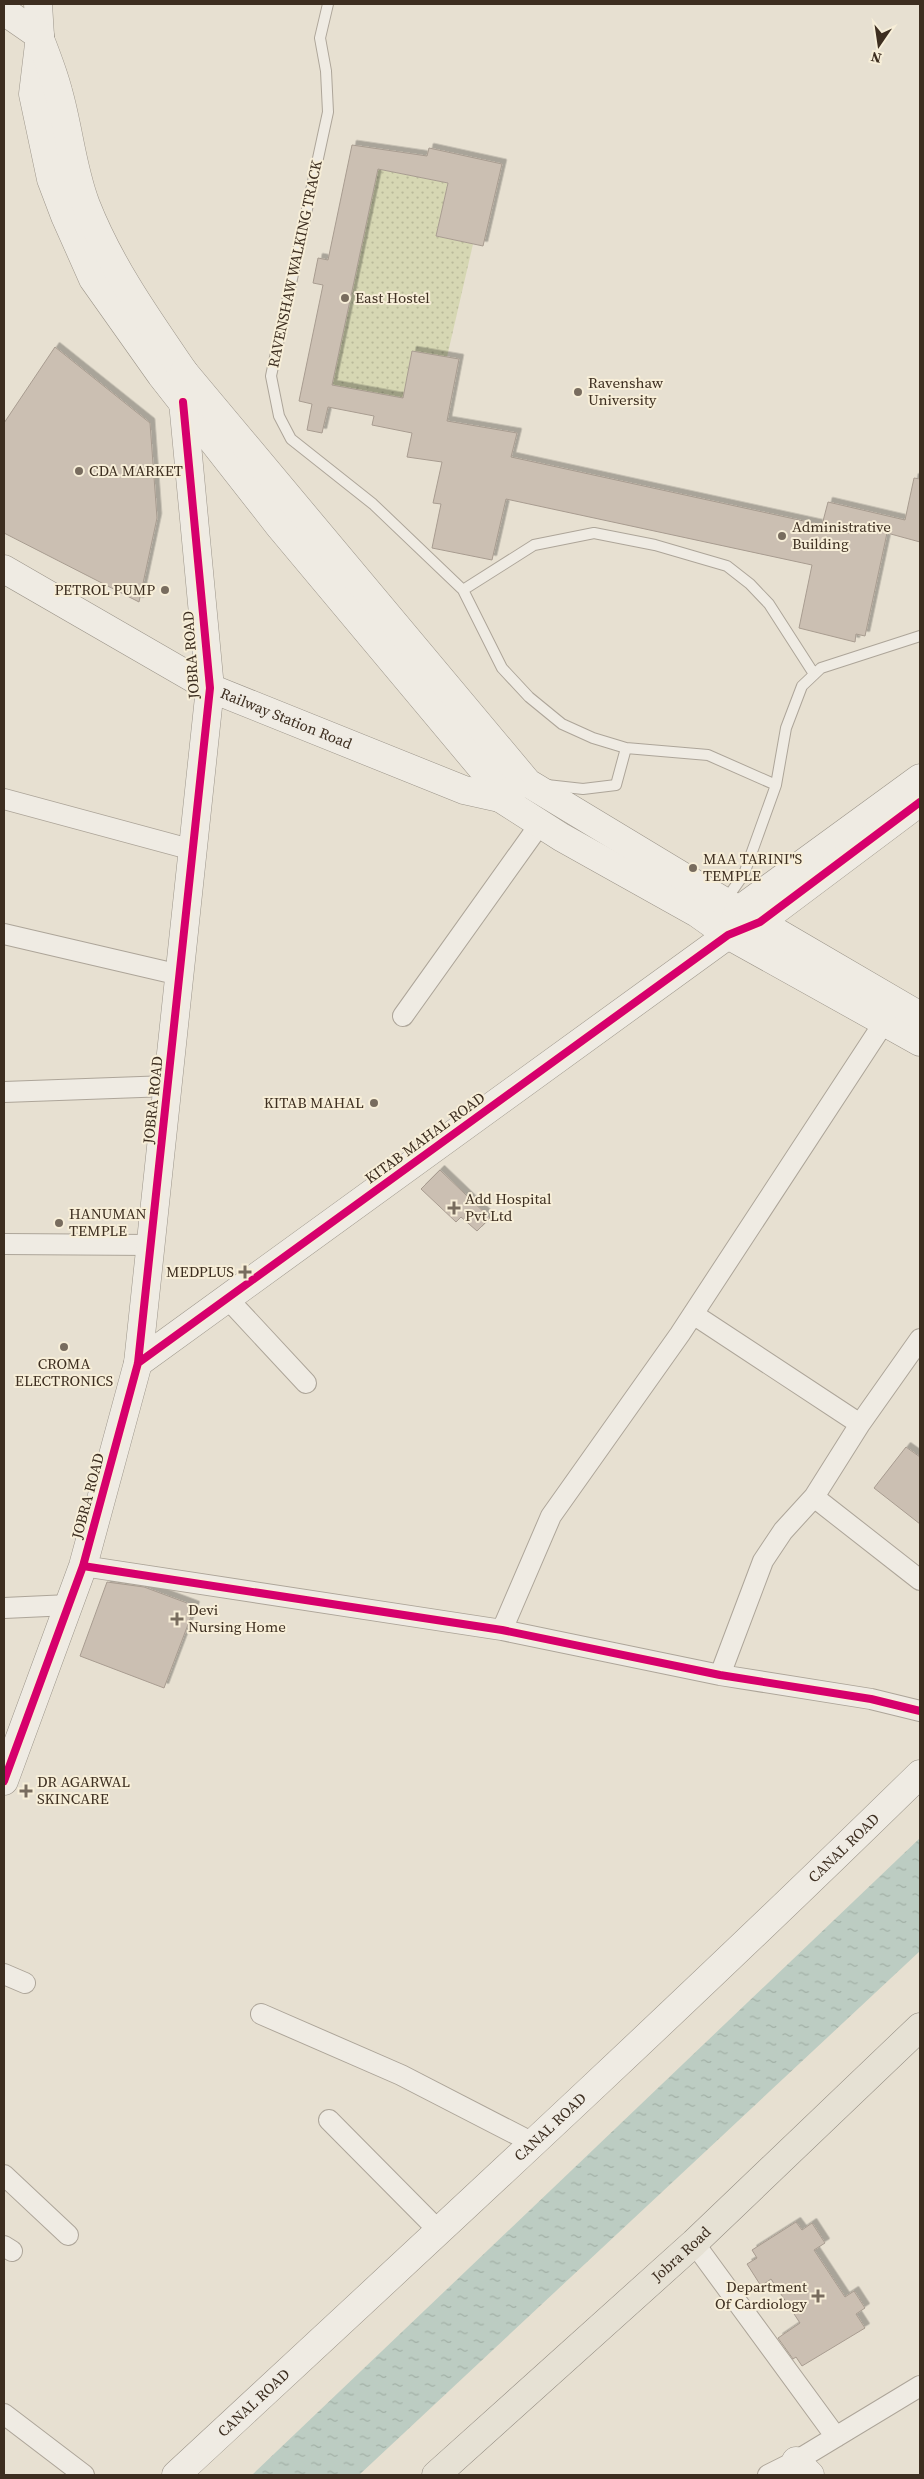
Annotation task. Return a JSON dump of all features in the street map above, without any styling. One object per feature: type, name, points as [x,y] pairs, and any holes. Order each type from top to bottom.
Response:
[{"type":"main road","points":[[38,4],[40,36],[33,94],[51,179],[93,279],[182,402],[280,526],[495,784],[500,798],[540,824],[697,913],[728,935],[920,1042]]},
{"type":"main road","points":[[4,11],[40,36],[59,92],[68,139],[86,204],[107,254],[140,308],[184,372],[528,783],[920,1016]]},
{"type":"main road","name":"JOBRA ROAD","points":[[4,1779],[83,1566],[138,1363],[210,688],[182,402],[184,372]]},
{"type":"main road","name":"Railway Station Road","points":[[4,569],[210,688],[464,790],[500,798]]},
{"type":"main road","points":[[741,911],[920,778]]},
{"type":"main road","points":[[500,798],[528,783]]},
{"type":"main road","points":[[741,911],[920,802]]},
{"type":"main road","name":"KITAB MAHAL ROAD","points":[[138,1363],[728,935],[741,911]]},
{"type":"main road","name":"CANAL ROAD","points":[[176,2475],[808,1884],[920,1774]]},
{"type":"main road","name":"Jobra Road","points":[[436,2475],[694,2243],[920,2027]]},
{"type":"street","points":[[4,799],[193,850]]},
{"type":"street","points":[[403,1016],[540,824]]},
{"type":"street","points":[[4,934],[180,975]]},
{"type":"street","points":[[502,1630],[550,1516],[693,1314],[885,1021]]},
{"type":"street","points":[[4,1092],[168,1086]]},
{"type":"street","points":[[4,1244],[151,1244]]},
{"type":"street","points":[[227,1298],[306,1383]]},
{"type":"street","points":[[693,1314],[860,1424]]},
{"type":"street","points":[[720,1675],[763,1561],[783,1531],[814,1497],[860,1424],[920,1339]]},
{"type":"street","points":[[814,1497],[920,1580]]},
{"type":"street","points":[[83,1566],[502,1630],[720,1675],[871,1699],[920,1711]]},
{"type":"street","points":[[4,1608],[68,1605]]},
{"type":"street","points":[[4,1974],[25,1983]]},
{"type":"street","points":[[261,2014],[401,2076],[533,2143]]},
{"type":"street","points":[[329,2120],[439,2230]]},
{"type":"street","points":[[4,2174],[68,2235]]},
{"type":"street","points":[[694,2243],[836,2437]]},
{"type":"street","points":[[768,2475],[803,2468],[836,2437],[920,2386]]},
{"type":"street","points":[[4,2414],[84,2475]]},
{"type":"lane","name":"RAVENSHAW WALKING TRACK","points":[[328,4],[320,38],[326,70],[328,112],[271,376],[278,416],[291,439],[373,504],[463,590],[502,668],[529,697],[562,724],[593,738],[626,748],[708,755],[776,785]]},
{"type":"lane","points":[[463,590],[534,546],[594,533],[655,544],[727,566],[750,584],[769,604],[814,674]]},
{"type":"lane","points":[[741,911],[744,874],[776,785],[786,728],[802,686],[820,668],[920,636]]},
{"type":"lane","points":[[528,783],[583,789],[616,785],[626,748]]},
{"type":"green space","points":[[378,169],[448,183],[436,236],[473,244],[447,357],[412,351],[403,398],[332,385]]},
{"type":"water","points":[[920,1838],[920,1951],[359,2475],[252,2475]]},
{"type":"building","points":[[352,145],[427,156],[429,148],[502,164],[483,246],[436,236],[448,183],[378,169],[332,385],[403,398],[412,351],[459,359],[447,421],[517,433],[511,457],[822,525],[828,502],[905,520],[914,478],[920,479],[920,542],[887,533],[865,636],[856,634],[855,642],[799,628],[812,565],[506,499],[492,560],[432,548],[441,504],[433,503],[442,462],[407,457],[412,433],[372,425],[374,416],[328,407],[322,433],[307,430],[312,404],[299,401],[323,285],[313,283],[318,258],[328,260]]},
{"type":"building","name":"CDA MARKET","points":[[55,347],[150,423],[157,518],[139,602],[4,533],[4,423]]},
{"type":"building","points":[[440,1170],[490,1218],[477,1231],[461,1217],[456,1222],[421,1189]]},
{"type":"building","points":[[906,1447],[920,1457],[920,1524],[874,1488]]},
{"type":"building","points":[[107,1582],[144,1587],[195,1606],[164,1688],[80,1656]]},
{"type":"building","points":[[796,2222],[802,2230],[812,2223],[825,2243],[814,2250],[845,2297],[854,2291],[865,2308],[856,2314],[865,2328],[802,2366],[796,2357],[793,2359],[778,2338],[800,2323],[771,2279],[761,2286],[747,2264],[757,2258],[752,2250]]},
{"type":"cycle path","points":[[4,1781],[83,1566],[138,1363],[210,688],[183,402]]},
{"type":"cycle path","points":[[138,1363],[728,935],[760,922],[920,802]]},
{"type":"cycle path","points":[[83,1566],[502,1630],[720,1675],[871,1699],[920,1711]]},
{"type":"place","name":"East Hostel","points":[[345,298]]},
{"type":"place","name":"Ravenshaw University","points":[[578,392]]},
{"type":"place","name":"CDA MARKET","points":[[79,471]]},
{"type":"place","name":"Administrative Building","points":[[782,536]]},
{"type":"place","name":"PETROL PUMP","points":[[165,590]]},
{"type":"place","name":"MAA TARINI\"S TEMPLE","points":[[693,868]]},
{"type":"place","name":"KITAB MAHAL","points":[[374,1103]]},
{"type":"place","name":"Add Hospital Pvt Ltd","points":[[454,1208]]},
{"type":"place","name":"HANUMAN TEMPLE","points":[[59,1223]]},
{"type":"place","name":"MEDPLUS","points":[[245,1272]]},
{"type":"place","name":"CROMA ELECTRONICS","points":[[64,1347]]},
{"type":"place","name":"Devi Nursing Home","points":[[177,1619]]},
{"type":"place","name":"DR AGARWAL SKINCARE","points":[[26,1791]]},
{"type":"place","name":"Department Of Cardiology","points":[[818,2296]]}]
